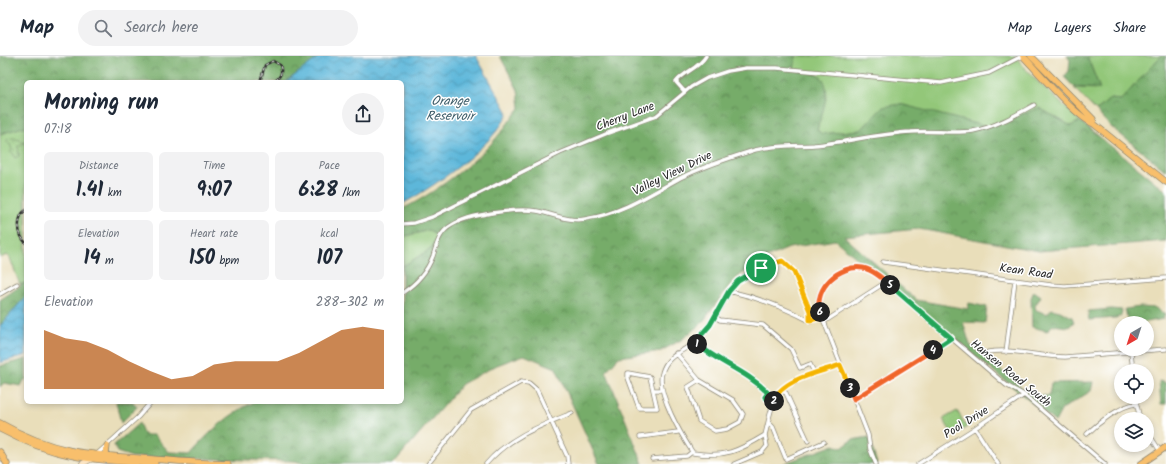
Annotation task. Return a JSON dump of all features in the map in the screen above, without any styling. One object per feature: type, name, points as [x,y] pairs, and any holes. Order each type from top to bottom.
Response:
[{"type":"main road","points":[[1022,56],[1089,122],[1094,124],[1166,182]]},
{"type":"main road","points":[[1031,56],[1093,119],[1094,124]]},
{"type":"main road","points":[[0,423],[45,444],[93,458]]},
{"type":"main road","points":[[0,429],[31,444],[53,452],[93,458],[228,464]]},
{"type":"main road","points":[[107,446],[106,451],[109,459]]},
{"type":"main road","points":[[1144,463],[1166,447]]},
{"type":"main road","points":[[0,452],[7,464]]},
{"type":"main road","points":[[82,464],[93,458]]},
{"type":"main road","points":[[101,464],[109,459],[155,464]]},
{"type":"street","name":"Cherry Lane","points":[[404,224],[414,223],[432,217],[560,153],[608,133],[656,116],[685,92],[707,78],[721,73],[760,67],[933,83],[954,81],[989,73],[1022,56]]},
{"type":"street","points":[[685,92],[676,82],[681,75],[695,68],[705,57]]},
{"type":"street","name":"Valley View Drive","points":[[404,292],[412,287],[425,271],[433,256],[436,244],[443,232],[452,225],[465,220],[503,211],[535,211],[582,220],[604,216],[639,201],[681,178],[721,160],[757,150],[847,142],[910,132],[974,131],[1015,116],[1034,105]]},
{"type":"street","points":[[766,435],[744,448],[713,456],[693,453],[678,432],[662,390],[661,373],[671,357],[695,342],[715,317],[729,291],[738,281],[761,268],[782,261],[794,272],[810,311],[810,320]]},
{"type":"street","name":"Kean Road","points":[[883,262],[1065,286],[1166,278]]},
{"type":"street","name":"Hansen Road South","points":[[876,464],[870,449],[868,435],[818,306],[820,292],[839,273],[851,269],[863,268],[873,272],[1006,385],[1024,395],[1105,464]]},
{"type":"street","points":[[1006,352],[1015,280]]},
{"type":"street","points":[[824,322],[886,282]]},
{"type":"street","points":[[0,294],[17,284]]},
{"type":"street","points":[[729,291],[758,297],[810,320],[822,317]]},
{"type":"street","points":[[715,317],[720,320],[763,325],[791,349],[800,368],[810,364],[815,374]]},
{"type":"street","points":[[854,399],[951,338]]},
{"type":"street","points":[[695,342],[708,354],[745,373],[768,393],[765,397],[774,403]]},
{"type":"street","points":[[1154,350],[1166,349]]},
{"type":"street","points":[[988,352],[1006,352],[1054,357],[1114,353]]},
{"type":"street","points":[[676,353],[699,380],[733,400],[742,414],[740,422],[728,430],[715,431],[699,421],[688,387],[699,380]]},
{"type":"street","points":[[734,464],[762,452],[767,446],[766,435],[774,403],[781,390],[792,382],[840,365]]},
{"type":"street","points":[[628,373],[650,377],[653,390],[656,408],[639,408],[628,378],[628,373]]},
{"type":"street","points":[[428,464],[471,410],[517,383],[529,383],[537,390],[567,456],[568,464]]},
{"type":"street","points":[[653,390],[662,390]]},
{"type":"street","points":[[781,390],[786,393],[808,441]]},
{"type":"street","name":"Pool Drive","points":[[918,464],[976,428],[1024,395]]},
{"type":"street","points":[[93,458],[138,417],[149,404]]},
{"type":"street","points":[[1087,434],[1094,427],[1127,406],[1136,404],[1138,412]]},
{"type":"street","points":[[486,464],[507,443],[572,413]]},
{"type":"street","points":[[769,423],[773,427],[786,458],[824,442]]},
{"type":"street","points":[[976,428],[998,464]]},
{"type":"street","points":[[640,437],[678,432]]},
{"type":"street","points":[[1154,442],[1160,451]]},
{"type":"street","points":[[652,459],[687,456],[692,452]]},
{"type":"green space","points":[[0,56],[320,56],[289,80],[24,80],[24,127],[0,134]]},
{"type":"green space","points":[[500,56],[796,56],[794,70],[813,73],[821,77],[825,83],[826,98],[817,130],[822,134],[861,130],[883,107],[900,104],[988,127],[1039,108],[1071,126],[1080,121],[1166,191],[1166,241],[1039,251],[919,229],[844,236],[916,300],[968,309],[969,303],[987,307],[985,323],[963,322],[970,345],[1031,395],[1049,396],[1051,383],[1093,382],[1091,391],[1062,409],[1055,422],[835,240],[789,248],[758,261],[732,282],[702,323],[681,340],[661,351],[619,357],[606,371],[643,464],[599,464],[556,368],[524,355],[497,365],[462,384],[393,464],[306,464],[295,461],[132,457],[117,452],[114,445],[139,423],[144,435],[154,435],[169,452],[191,453],[220,424],[236,412],[250,404],[404,404],[404,265],[431,249],[437,237],[429,230],[404,236],[404,208],[426,196],[452,178],[489,146],[520,108],[518,90]]},
{"type":"green space","points":[[796,56],[1015,56],[1031,75],[1080,121],[1071,126],[1039,108],[988,127],[883,107],[861,130],[822,134],[817,130],[827,94],[794,70]]},
{"type":"green space","points":[[1067,56],[1087,56],[1100,89],[1074,87],[1064,77],[1069,71],[1070,60]]},
{"type":"green space","points":[[1087,56],[1161,56],[1121,100],[1110,99],[1096,111],[1074,88],[1100,89]]},
{"type":"green space","points":[[1161,56],[1166,56],[1166,171],[1110,126],[1096,111],[1110,99],[1121,100]]},
{"type":"green space","points":[[24,127],[24,283],[20,285],[10,258],[7,255],[0,258],[0,134]]},
{"type":"green space","points":[[13,138],[24,141],[24,143],[18,146],[19,156],[15,158],[13,153],[10,152],[12,150],[10,144],[6,142],[8,139]]},
{"type":"green space","points":[[429,230],[437,237],[431,249],[404,265],[404,236]]},
{"type":"green space","points":[[24,283],[24,298],[0,326],[0,300]]},
{"type":"green space","points":[[1034,291],[1041,296],[1035,306],[1036,310],[1047,314],[1051,309],[1060,311],[1072,317],[1074,322],[1069,327],[1053,325],[1047,331],[1032,327],[1031,298]]},
{"type":"green space","points":[[1140,307],[1156,308],[1165,315],[1163,319],[1154,321],[1154,316],[1126,316],[1125,309]]},
{"type":"green space","points":[[1111,309],[1122,310],[1121,316],[1114,316],[1114,318],[1089,320],[1088,311]]},
{"type":"green space","points":[[24,360],[24,380],[21,386],[4,383],[0,387],[0,366]]},
{"type":"green space","points":[[1159,381],[1166,383],[1166,404],[1161,404]]},
{"type":"green space","points":[[116,404],[135,404],[137,407],[121,423]]},
{"type":"green space","points":[[957,411],[967,427],[953,435],[943,419]]},
{"type":"green space","points":[[869,437],[877,464],[783,464],[834,445],[842,448],[852,440]]},
{"type":"water","name":"Orange Reservoir","points":[[320,56],[476,56],[508,113],[501,125],[477,152],[445,177],[404,203],[404,80],[289,80]]},
{"type":"water","points":[[24,298],[24,356],[0,363],[0,326]]},
{"type":"railway","points":[[261,80],[265,65],[273,61],[280,65],[281,70],[281,73],[276,80]]},
{"type":"railway","points":[[24,212],[19,221],[19,231],[24,241]]},
{"type":"route","points":[[782,261],[794,272],[810,311],[810,320],[822,317],[818,306],[818,298],[823,287],[843,271],[857,268],[868,269],[879,276],[951,338],[854,399],[840,365],[792,382],[781,390],[775,398],[774,403],[765,397],[768,393],[745,373],[708,354],[695,342],[710,325],[729,291],[738,281],[761,268],[782,261]]}]
